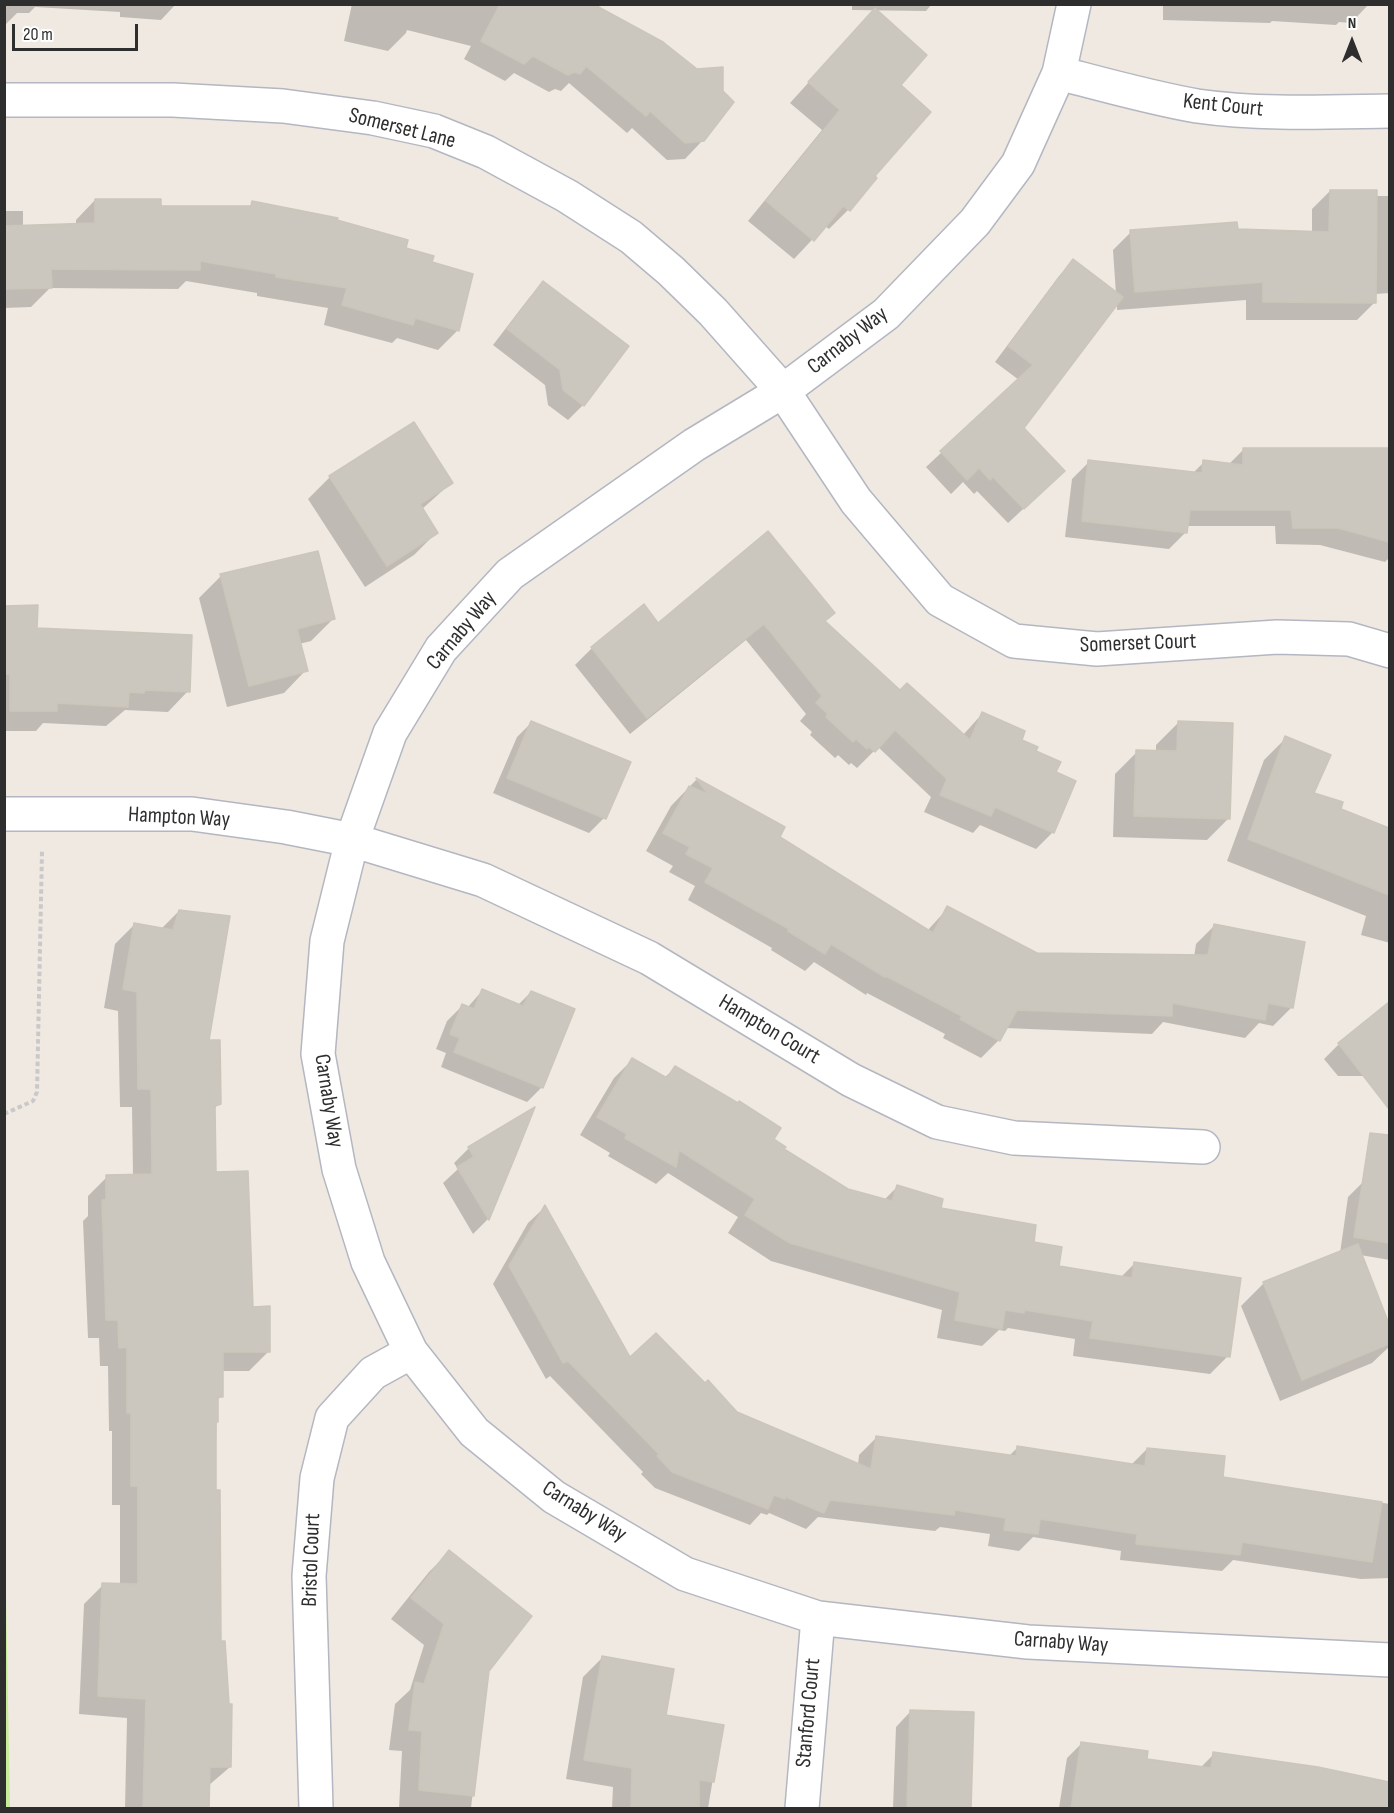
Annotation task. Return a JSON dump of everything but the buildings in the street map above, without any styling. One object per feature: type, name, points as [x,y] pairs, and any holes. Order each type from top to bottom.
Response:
[{"type":"street","name":"Carnaby Way","points":[[1074,4],[1059,73],[1018,164],[975,222],[886,314],[783,391],[694,445],[510,574],[441,649],[390,733],[352,840],[327,941],[318,1054],[339,1169],[368,1262],[411,1352],[474,1432],[554,1497],[685,1574],[818,1618],[1028,1642],[1389,1660]]},
{"type":"street","name":"Kent Court","points":[[1059,73],[1197,106],[1248,111],[1389,111]]},
{"type":"street","name":"Somerset Lane","points":[[4,100],[172,100],[283,106],[373,118],[434,131],[496,157],[567,196],[631,237],[671,271],[713,312],[783,391]]},
{"type":"street","name":"Somerset Court","points":[[783,391],[856,501],[940,600],[1014,641],[1097,649],[1277,637],[1349,639],[1389,651]]},
{"type":"street","name":"Hampton Way","points":[[4,814],[192,814],[286,827],[352,840]]},
{"type":"street","name":"Hampton Court","points":[[352,840],[483,880],[649,958],[851,1080],[937,1122],[1014,1138],[1203,1147]]},
{"type":"street","name":"Bristol Court","points":[[316,1809],[309,1576],[317,1478],[332,1418],[373,1373],[411,1352]]},
{"type":"street","name":"Stanford Court","points":[[802,1809],[818,1618]]},
{"type":"path","points":[[4,1114],[33,1101],[37,1092],[43,814]]},
{"type":"green space","points":[[5,1541],[10,1808],[4,1808]]}]
